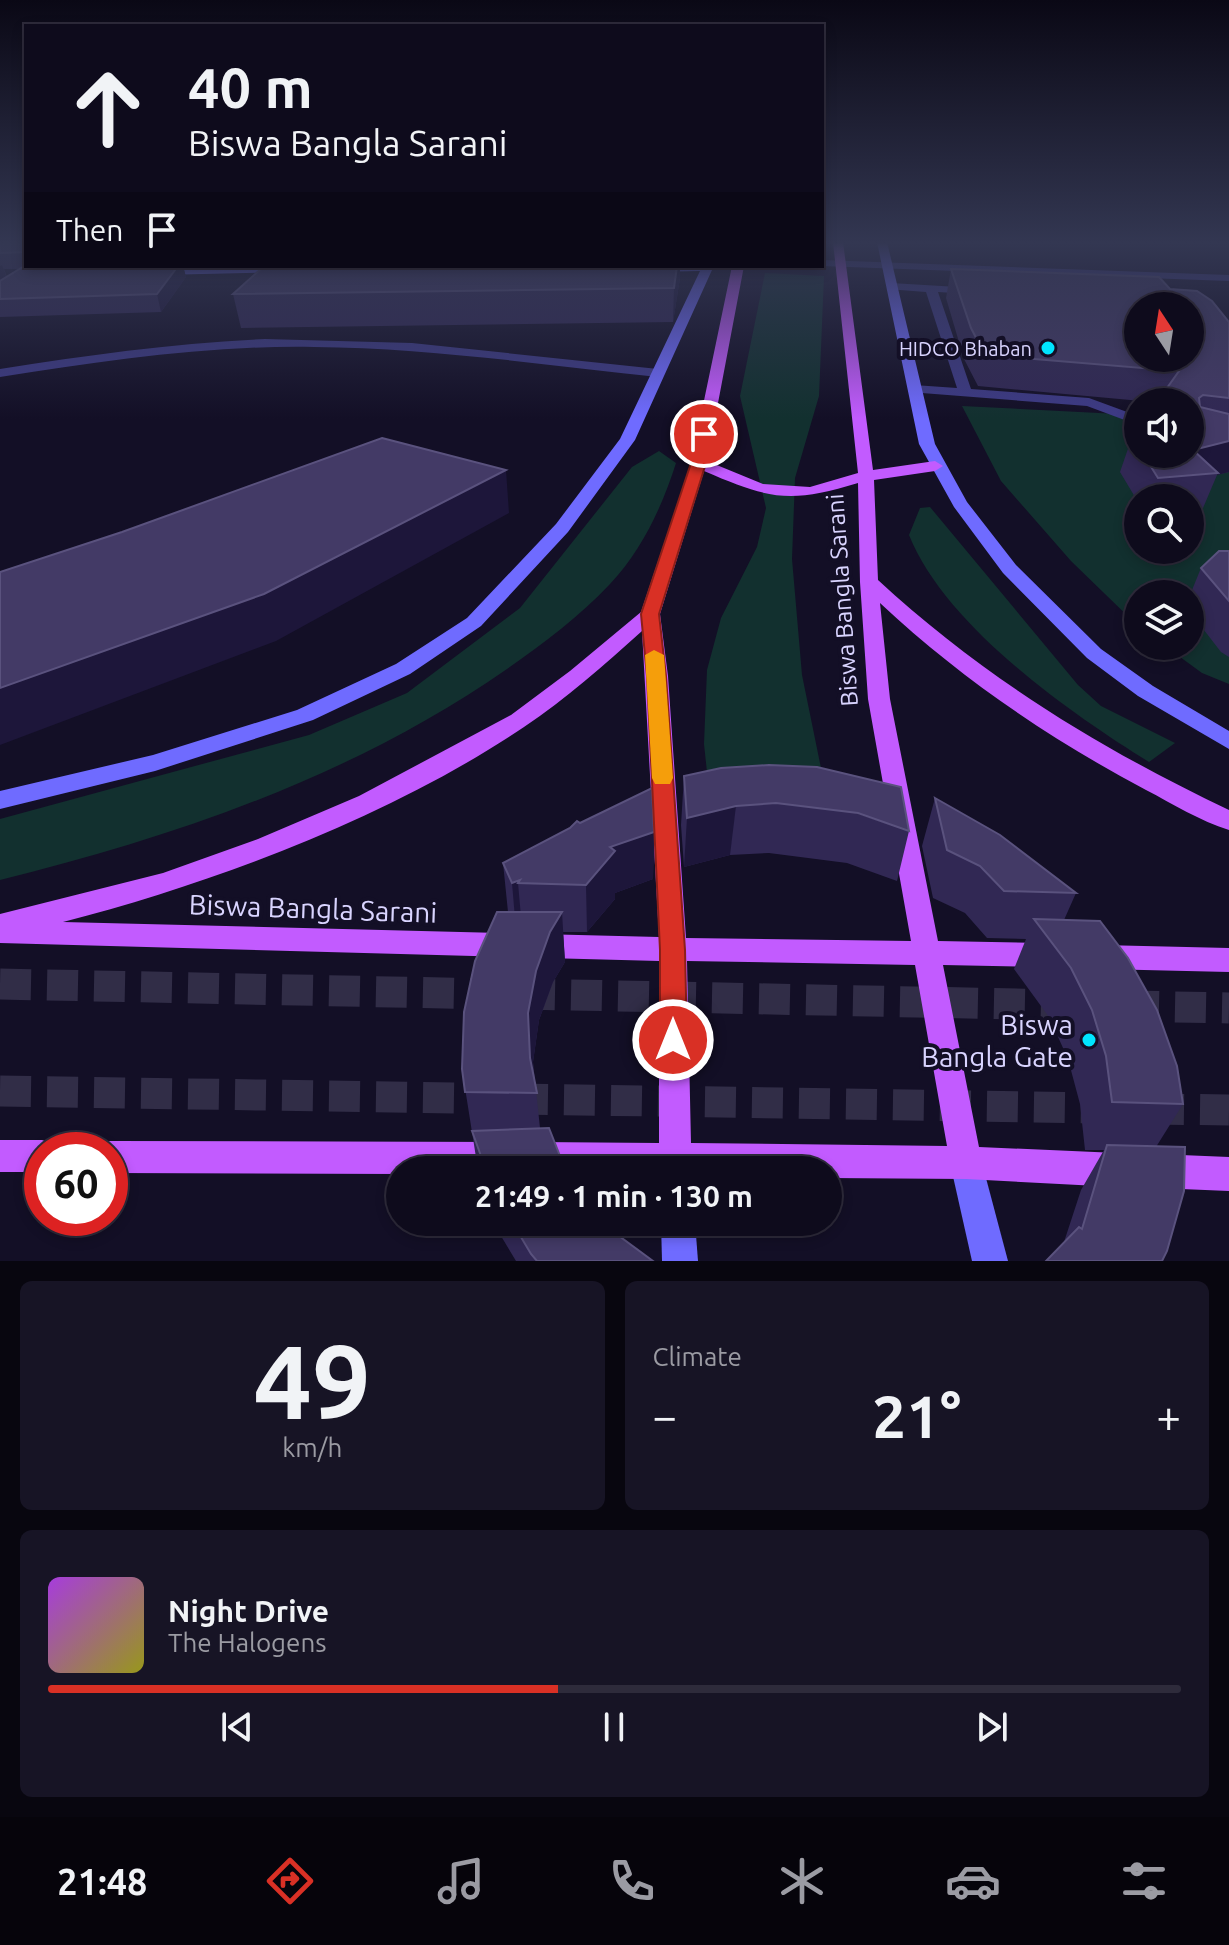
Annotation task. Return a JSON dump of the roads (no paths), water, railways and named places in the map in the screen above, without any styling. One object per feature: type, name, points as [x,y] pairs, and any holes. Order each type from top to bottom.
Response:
[{"type":"main road","points":[[675,1156],[673,950],[650,614],[699,463],[731,301]]},
{"type":"main road","name":"Biswa Bangla Sarani","points":[[840,301],[866,476],[869,582],[879,699],[966,1163]]},
{"type":"main road","points":[[699,463],[760,489],[811,492],[866,476],[935,466]]},
{"type":"main road","points":[[869,582],[908,621],[957,662],[1017,705],[1088,748],[1229,821]]},
{"type":"main road","points":[[0,925],[78,910],[265,847],[369,802],[456,757],[531,712],[650,614]]},
{"type":"main road","name":"Biswa Bangla Sarani","points":[[0,932],[673,950],[924,952],[1229,960]]},
{"type":"main road","points":[[0,1156],[24,1156]]},
{"type":"main road","points":[[128,1157],[386,1160]]},
{"type":"main road","points":[[842,1163],[966,1163],[1229,1174]]},
{"type":"street","points":[[0,800],[155,763],[305,715],[403,669],[474,622],[562,528],[627,440],[692,301]]},
{"type":"street","points":[[894,301],[927,444],[935,466],[983,535],[1045,608],[1118,672],[1229,741]]},
{"type":"street","points":[[935,301],[966,394]]},
{"type":"street","points":[[0,373],[191,348],[266,343],[365,346],[658,373]]},
{"type":"street","points":[[914,389],[1089,402],[1124,416]]},
{"type":"street","points":[[966,1163],[990,1261]]},
{"type":"street","points":[[679,1236],[680,1261]]},
{"type":"tunnel","points":[[0,984],[492,994]]},
{"type":"tunnel","points":[[524,994],[1064,1005]]},
{"type":"tunnel","points":[[1128,1006],[1229,1008]]},
{"type":"tunnel","points":[[0,1091],[1105,1108]]},
{"type":"tunnel","points":[[1153,1109],[1229,1110]]},
{"type":"place","name":"HIDCO Bhaban","points":[[1048,348]]},
{"type":"place","name":"Biswa Bangla Gate","points":[[1089,1040]]}]
